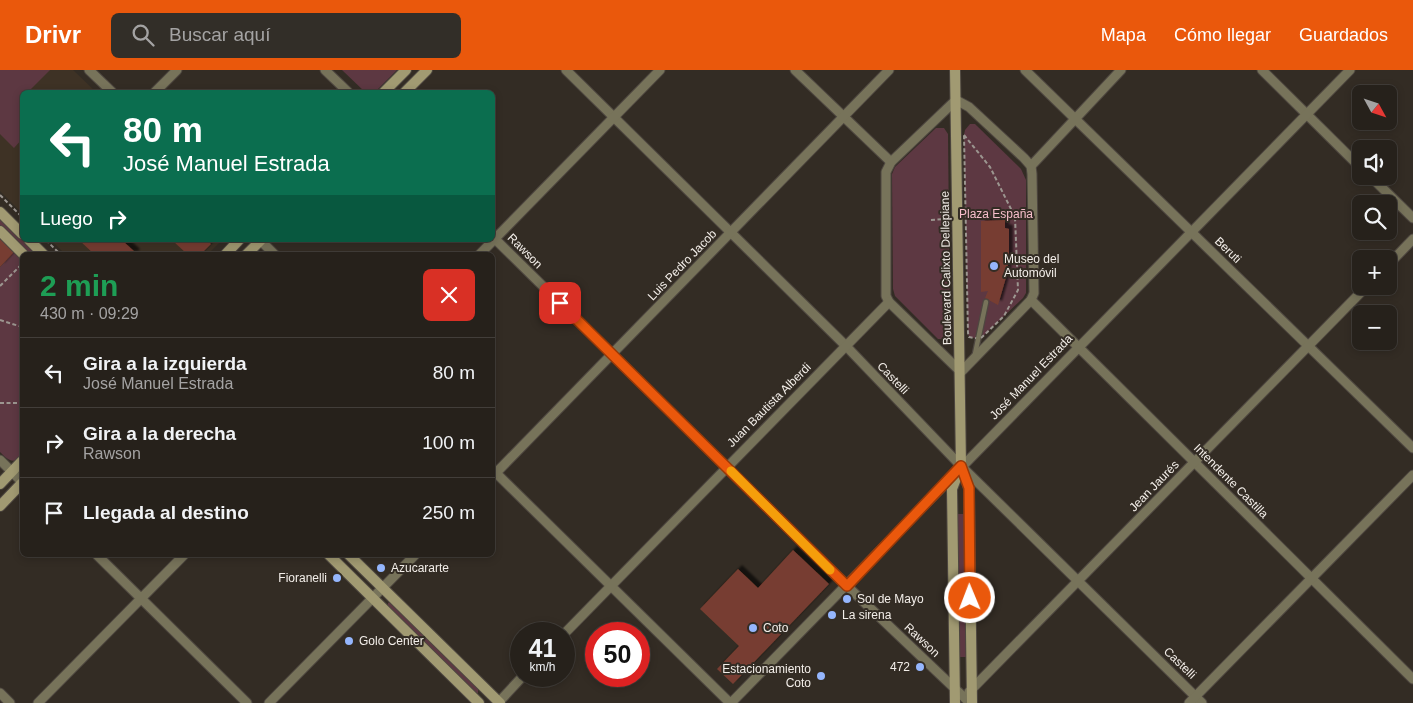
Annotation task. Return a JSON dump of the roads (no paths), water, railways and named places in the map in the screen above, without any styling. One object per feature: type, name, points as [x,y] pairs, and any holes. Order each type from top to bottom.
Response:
[{"type":"main road","points":[[386,90],[406,70]]},
{"type":"main road","points":[[407,90],[427,70]]},
{"type":"main road","name":"Boulevard Calixto Dellepiane","points":[[955,70],[961,466],[969,488],[967,699]]},
{"type":"main road","points":[[0,212],[20,232]]},
{"type":"main road","points":[[0,231],[21,252]]},
{"type":"main road","points":[[31,242],[41,252]]},
{"type":"main road","points":[[228,252],[237,242]]},
{"type":"main road","points":[[249,252],[258,242]]},
{"type":"main road","points":[[0,484],[20,463]]},
{"type":"main road","name":"Boulevard Calixto Dellepiane","points":[[955,703],[952,489],[961,466]]},
{"type":"main road","points":[[0,506],[20,484]]},
{"type":"main road","points":[[331,557],[479,703]]},
{"type":"main road","points":[[351,557],[499,703]]},
{"type":"street","points":[[90,70],[110,90]]},
{"type":"street","points":[[157,90],[177,70]]},
{"type":"street","points":[[325,70],[346,90]]},
{"type":"street","name":"Castelli","points":[[566,70],[846,346],[961,466],[1196,701]]},
{"type":"street","points":[[495,237],[660,70]]},
{"type":"street","points":[[795,70],[890,162]]},
{"type":"street","name":"Luis Pedro Jacob","points":[[495,472],[612,355],[889,70]]},
{"type":"street","name":"Beruti","points":[[1025,70],[1413,448]]},
{"type":"street","points":[[1031,166],[1121,70]]},
{"type":"street","points":[[1262,70],[1352,159]]},
{"type":"street","name":"José Manuel Estrada","points":[[731,703],[1350,70]]},
{"type":"street","points":[[956,100],[969,108],[1031,166],[1032,174],[1034,293],[1031,300],[961,372],[889,302],[886,296],[886,172],[890,162],[956,100]]},
{"type":"street","points":[[1379,185],[1413,218]]},
{"type":"street","name":"Rawson","points":[[495,239],[847,586],[967,699]]},
{"type":"street","points":[[1397,256],[1413,240]]},
{"type":"street","points":[[262,242],[272,252]]},
{"type":"street","points":[[482,252],[490,242]]},
{"type":"street","name":"Jean Jaurés","points":[[967,699],[1078,581],[1358,295]]},
{"type":"street","name":"Intendente Castilla","points":[[1031,300],[1413,679]]},
{"type":"street","name":"Juan Bautista Alberdi","points":[[575,623],[889,302]]},
{"type":"street","points":[[0,460],[20,480]]},
{"type":"street","points":[[495,474],[731,703]]},
{"type":"street","points":[[1196,701],[1312,578],[1413,475]]},
{"type":"street","points":[[99,557],[247,703]]},
{"type":"street","points":[[38,703],[182,557]]},
{"type":"street","points":[[269,703],[413,557]]},
{"type":"street","points":[[499,703],[513,687]]},
{"type":"street","points":[[0,693],[10,703]]},
{"type":"lane","points":[[974,358],[986,302]]},
{"type":"place","name":"Museo del Automóvil","points":[[994,266]]},
{"type":"place","name":"Azucararte","points":[[381,568]]},
{"type":"place","name":"Fioranelli","points":[[337,578]]},
{"type":"place","name":"Sol de Mayo","points":[[847,599]]},
{"type":"place","name":"La sirena","points":[[832,615]]},
{"type":"place","name":"Coto","points":[[753,628]]},
{"type":"place","name":"Golo Center","points":[[349,641]]},
{"type":"place","name":"472","points":[[920,667]]},
{"type":"place","name":"Estacionamiento Coto","points":[[821,676]]},
{"type":"park label","name":"Plaza España","points":[[996,214]]}]
